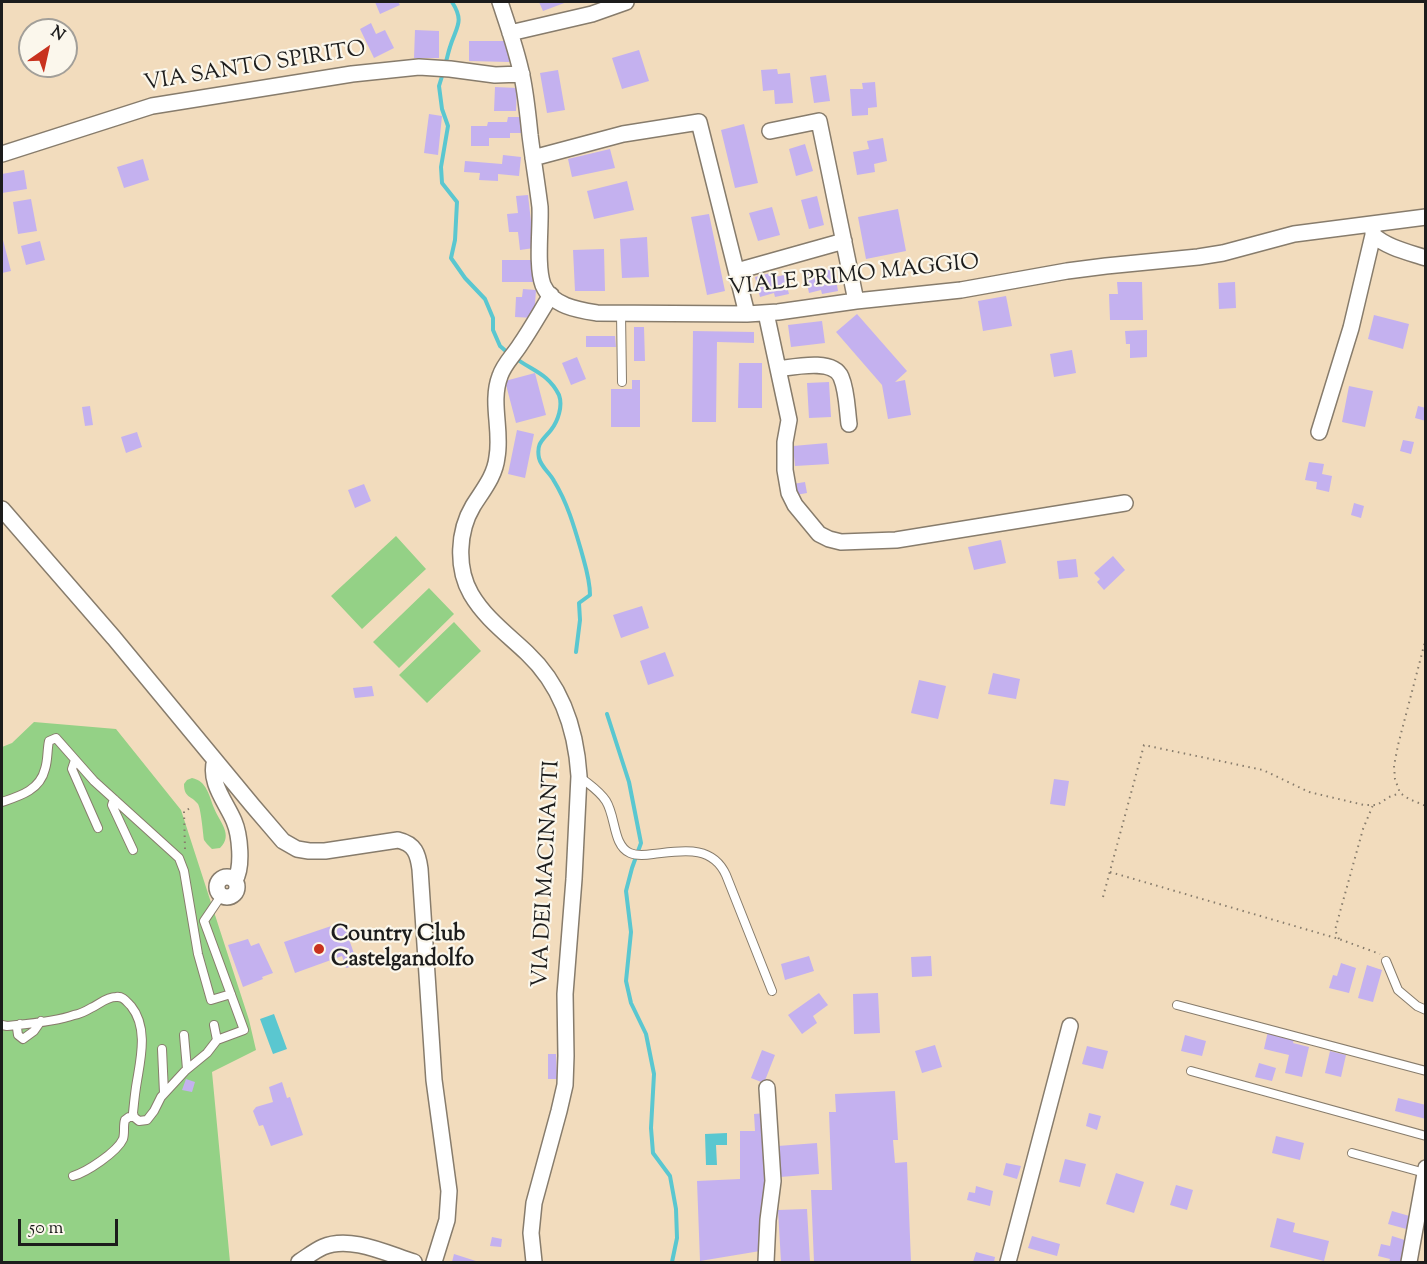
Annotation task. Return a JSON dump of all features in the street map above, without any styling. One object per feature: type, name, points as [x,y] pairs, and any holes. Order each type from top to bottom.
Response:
[{"type":"street","points":[[500,2],[522,74],[540,209],[541,275],[543,285],[551,295]]},
{"type":"street","points":[[510,33],[602,11],[626,2]]},
{"type":"street","name":"VIA SANTO SPIRITO","points":[[2,154],[159,104],[372,71],[419,67],[495,75],[522,74]]},
{"type":"street","points":[[770,131],[819,121],[856,301]]},
{"type":"street","points":[[533,158],[623,134],[699,122],[747,314]]},
{"type":"street","name":"VIALE PRIMO MAGGIO","points":[[551,295],[576,310],[597,313],[766,313],[954,291],[1067,271],[1198,257],[1294,234],[1373,230],[1425,217]]},
{"type":"street","points":[[1373,230],[1390,246],[1425,258]]},
{"type":"street","points":[[1319,432],[1351,328],[1373,230]]},
{"type":"street","points":[[737,271],[844,241]]},
{"type":"street","name":"VIA DEI MACINANTI","points":[[534,1263],[531,1233],[534,1203],[565,1085],[565,994],[574,879],[579,776],[577,754],[569,718],[560,695],[550,679],[476,602],[467,585],[462,566],[462,541],[465,524],[492,475],[497,461],[496,393],[502,371],[551,295]]},
{"type":"street","points":[[766,313],[789,420],[785,442],[785,470],[789,494],[819,534],[841,542],[896,540],[1125,503]]},
{"type":"street","points":[[778,369],[821,365],[838,372],[844,386],[849,424]]},
{"type":"street","points":[[2,509],[114,638],[279,836],[292,847],[325,851],[398,840],[416,850],[420,869],[434,1080],[449,1191],[447,1220],[434,1263]]},
{"type":"street","points":[[215,760],[212,769],[213,777],[236,828],[240,864],[235,880],[238,886],[236,893],[227,898],[221,896]]},
{"type":"street","points":[[1008,1263],[1070,1026]]},
{"type":"street","points":[[766,1263],[768,1221],[774,1181],[767,1088]]},
{"type":"street","points":[[1409,1263],[1425,1171]]},
{"type":"street","points":[[299,1263],[323,1247],[340,1243],[358,1245],[414,1263]]},
{"type":"lane","points":[[621,313],[622,382]]},
{"type":"lane","points":[[2,802],[33,789],[39,783],[45,769],[49,741],[52,738],[59,740],[94,781],[179,858],[184,871],[198,954],[211,1000],[231,994]]},
{"type":"lane","points":[[75,760],[72,769],[98,828]]},
{"type":"lane","points":[[579,776],[603,797],[612,814],[619,843],[626,851],[643,855],[680,851],[698,852],[706,854],[720,864],[772,991]]},
{"type":"lane","points":[[114,800],[112,806],[133,850]]},
{"type":"lane","points":[[73,1176],[89,1169],[116,1147],[123,1137],[124,1120],[134,1117],[139,1121],[147,1120],[164,1093],[187,1069],[207,1053],[217,1040],[244,1030],[204,921],[221,896]]},
{"type":"lane","points":[[1386,961],[1398,990],[1425,1010]]},
{"type":"lane","points":[[2,1026],[51,1021],[77,1015],[104,1000],[121,997],[137,1015],[141,1041],[134,1117]]},
{"type":"lane","points":[[1177,1005],[1425,1071]]},
{"type":"lane","points":[[20,1024],[17,1028],[18,1035],[23,1039],[34,1031],[41,1021]]},
{"type":"lane","points":[[214,1025],[217,1040]]},
{"type":"lane","points":[[184,1035],[187,1069]]},
{"type":"lane","points":[[162,1049],[164,1093]]},
{"type":"lane","points":[[1191,1071],[1425,1136]]},
{"type":"lane","points":[[1352,1153],[1425,1171]]},
{"type":"path","points":[[1425,638],[1394,766],[1395,779],[1400,793],[1425,806]]},
{"type":"path","points":[[1103,897],[1144,745],[1263,770],[1310,792],[1364,805],[1373,806],[1400,793]]},
{"type":"path","points":[[1339,939],[1335,930],[1363,829],[1373,806]]},
{"type":"path","points":[[179,858],[185,851],[184,811],[191,808]]},
{"type":"path","points":[[1110,872],[1339,939],[1380,954],[1386,961]]},
{"type":"green space","points":[[396,536],[426,569],[362,629],[331,596]]},
{"type":"green space","points":[[429,588],[454,614],[399,668],[373,642]]},
{"type":"green space","points":[[454,622],[481,651],[427,703],[399,675]]},
{"type":"green space","points":[[34,722],[116,729],[181,810],[249,1020],[256,1050],[212,1072],[230,1262],[2,1262],[2,747],[12,743]]},
{"type":"green space","points":[[192,778],[201,782],[209,794],[226,833],[224,843],[220,848],[212,849],[204,840],[198,804],[184,789],[184,784]]},
{"type":"water","points":[[274,1014],[287,1049],[273,1054],[260,1019]]},
{"type":"water","points":[[727,1133],[727,1145],[716,1145],[717,1165],[706,1165],[705,1134]]},
{"type":"building","points":[[375,2],[398,2],[400,5],[380,14]]},
{"type":"building","points":[[539,2],[567,2],[543,11]]},
{"type":"building","points":[[371,23],[376,34],[385,30],[394,48],[374,58],[360,29]]},
{"type":"building","points":[[415,30],[439,31],[439,58],[414,58]]},
{"type":"building","points":[[469,41],[509,41],[509,62],[469,61]]},
{"type":"building","points":[[639,50],[649,81],[622,89],[612,58]]},
{"type":"building","points":[[777,69],[778,74],[790,73],[793,103],[775,104],[774,90],[763,91],[761,70]]},
{"type":"building","points":[[558,70],[565,110],[547,113],[540,73]]},
{"type":"building","points":[[826,75],[830,101],[814,103],[810,77]]},
{"type":"building","points":[[875,82],[877,107],[868,108],[868,115],[852,116],[850,89],[863,89],[862,83]]},
{"type":"building","points":[[495,87],[517,88],[516,111],[494,111]]},
{"type":"building","points":[[429,114],[442,116],[438,155],[424,153]]},
{"type":"building","points":[[508,117],[522,117],[522,133],[510,133],[510,138],[489,138],[489,146],[471,146],[471,126],[487,126],[488,122],[507,122]]},
{"type":"building","points":[[744,124],[758,183],[735,188],[721,130]]},
{"type":"building","points":[[883,138],[887,161],[874,164],[875,172],[857,175],[853,152],[869,149],[867,141]]},
{"type":"building","points":[[805,144],[813,171],[796,176],[789,149]]},
{"type":"building","points":[[610,149],[615,168],[572,177],[568,159]]},
{"type":"building","points":[[503,155],[521,157],[519,176],[498,174],[498,181],[479,180],[480,173],[464,172],[465,161],[502,164]]},
{"type":"building","points":[[143,159],[149,180],[124,188],[117,167]]},
{"type":"building","points":[[24,170],[27,189],[2,193],[2,174]]},
{"type":"building","points":[[627,181],[634,210],[594,219],[587,191]]},
{"type":"building","points":[[528,195],[534,248],[520,250],[518,232],[509,232],[507,214],[518,213],[516,196]]},
{"type":"building","points":[[817,196],[824,225],[809,229],[801,200]]},
{"type":"building","points":[[31,199],[37,231],[18,234],[13,202]]},
{"type":"building","points":[[772,207],[780,235],[758,241],[749,213]]},
{"type":"building","points":[[898,209],[906,251],[866,259],[858,217]]},
{"type":"building","points":[[709,214],[725,291],[707,295],[691,217]]},
{"type":"building","points":[[2,236],[11,271],[2,273]]},
{"type":"building","points":[[647,237],[649,277],[622,278],[620,239]]},
{"type":"building","points":[[40,241],[45,260],[26,265],[21,246]]},
{"type":"building","points":[[604,249],[605,291],[575,291],[573,250]]},
{"type":"building","points":[[502,260],[533,260],[533,282],[502,282]]},
{"type":"building","points":[[821,266],[822,271],[834,268],[838,291],[822,294],[821,290],[809,293],[804,270]]},
{"type":"building","points":[[774,272],[775,277],[784,275],[789,294],[775,297],[774,293],[760,297],[755,277]]},
{"type":"building","points":[[1117,282],[1142,282],[1143,320],[1110,320],[1109,294],[1118,294]]},
{"type":"building","points":[[1235,282],[1236,308],[1219,309],[1218,283]]},
{"type":"building","points":[[523,289],[536,290],[534,318],[515,317],[516,297],[522,297]]},
{"type":"building","points":[[1006,296],[1012,326],[983,331],[978,301]]},
{"type":"building","points":[[857,314],[907,371],[895,382],[905,380],[911,415],[888,419],[882,385],[836,332]]},
{"type":"building","points":[[1374,315],[1409,324],[1403,349],[1368,339]]},
{"type":"building","points":[[822,321],[825,343],[791,347],[788,325]]},
{"type":"building","points":[[634,327],[644,327],[645,361],[634,361]]},
{"type":"building","points":[[1147,330],[1147,357],[1130,358],[1130,344],[1126,344],[1125,331]]},
{"type":"building","points":[[693,331],[754,332],[754,343],[717,342],[716,422],[692,422]]},
{"type":"building","points":[[586,336],[615,336],[616,347],[586,347]]},
{"type":"building","points":[[1072,350],[1076,373],[1054,377],[1050,354]]},
{"type":"building","points":[[577,357],[586,379],[571,385],[562,363]]},
{"type":"building","points":[[739,363],[762,363],[762,408],[738,408]]},
{"type":"building","points":[[535,373],[546,415],[516,423],[505,381]]},
{"type":"building","points":[[632,380],[640,380],[640,427],[611,427],[611,389],[632,389]]},
{"type":"building","points":[[829,382],[831,417],[809,418],[807,383]]},
{"type":"building","points":[[1349,386],[1373,391],[1365,427],[1342,422]]},
{"type":"building","points":[[90,406],[93,425],[85,426],[82,407]]},
{"type":"building","points":[[1418,406],[1426,408],[1426,421],[1415,418]]},
{"type":"building","points":[[517,430],[534,434],[525,478],[508,474]]},
{"type":"building","points":[[137,432],[142,447],[126,453],[121,437]]},
{"type":"building","points":[[1403,440],[1414,442],[1411,454],[1400,451]]},
{"type":"building","points":[[827,443],[829,464],[795,466],[793,446]]},
{"type":"building","points":[[1309,462],[1324,464],[1322,474],[1332,476],[1329,492],[1316,489],[1317,482],[1305,480]]},
{"type":"building","points":[[805,482],[807,493],[796,495],[793,484]]},
{"type":"building","points":[[364,484],[371,501],[355,508],[348,490]]},
{"type":"building","points":[[1354,503],[1364,506],[1361,518],[1351,515]]},
{"type":"building","points":[[1001,540],[1006,563],[974,570],[968,547]]},
{"type":"building","points":[[1113,556],[1125,570],[1104,590],[1097,582],[1100,579],[1094,573]]},
{"type":"building","points":[[1076,559],[1078,577],[1059,579],[1057,561]]},
{"type":"building","points":[[642,606],[649,628],[621,638],[613,615]]},
{"type":"building","points":[[665,652],[674,676],[648,685],[640,661]]},
{"type":"building","points":[[993,673],[1020,679],[1016,699],[988,694]]},
{"type":"building","points":[[919,680],[946,686],[938,719],[911,713]]},
{"type":"building","points":[[372,686],[374,696],[355,698],[353,688]]},
{"type":"building","points":[[1054,779],[1069,781],[1065,806],[1050,804]]},
{"type":"building","name":"Country Club Castelgandolfo","points":[[343,922],[358,965],[346,968],[342,956],[295,973],[284,942]]},
{"type":"building","points":[[248,939],[251,946],[259,943],[273,973],[243,987],[228,945]]},
{"type":"building","points":[[809,956],[814,971],[785,980],[781,964]]},
{"type":"building","points":[[931,956],[932,976],[912,977],[911,957]]},
{"type":"building","points":[[1341,963],[1356,968],[1349,993],[1329,988],[1333,975],[1337,976]]},
{"type":"building","points":[[1367,965],[1382,970],[1373,1002],[1358,998]]},
{"type":"building","points":[[819,993],[828,1005],[813,1016],[817,1023],[802,1034],[788,1015]]},
{"type":"building","points":[[878,993],[880,1033],[854,1034],[853,994]]},
{"type":"building","points":[[1268,1031],[1295,1037],[1293,1043],[1309,1047],[1302,1077],[1285,1073],[1289,1055],[1264,1049]]},
{"type":"building","points":[[1185,1035],[1206,1041],[1202,1056],[1181,1051]]},
{"type":"building","points":[[935,1045],[942,1067],[922,1073],[915,1051]]},
{"type":"building","points":[[1087,1046],[1108,1051],[1103,1069],[1082,1064]]},
{"type":"building","points":[[762,1050],[775,1055],[764,1083],[751,1078]]},
{"type":"building","points":[[1330,1051],[1346,1055],[1341,1077],[1325,1073]]},
{"type":"building","points":[[548,1054],[556,1054],[557,1079],[548,1079]]},
{"type":"building","points":[[1259,1063],[1276,1068],[1272,1081],[1255,1077]]},
{"type":"building","points":[[186,1079],[195,1082],[192,1092],[182,1090]]},
{"type":"building","points":[[282,1082],[287,1098],[290,1097],[303,1135],[271,1146],[263,1125],[259,1126],[253,1111],[256,1107],[273,1102],[269,1087]]},
{"type":"building","points":[[895,1091],[898,1140],[893,1140],[895,1163],[907,1162],[911,1262],[814,1262],[811,1190],[832,1190],[829,1112],[836,1112],[835,1094]]},
{"type":"building","points":[[1398,1098],[1426,1105],[1426,1119],[1395,1111]]},
{"type":"building","points":[[766,1113],[768,1200],[759,1223],[760,1251],[700,1261],[697,1181],[740,1179],[740,1131],[755,1131],[754,1114]]},
{"type":"building","points":[[1089,1113],[1101,1116],[1097,1130],[1086,1126]]},
{"type":"building","points":[[1276,1136],[1304,1143],[1300,1160],[1272,1153]]},
{"type":"building","points":[[817,1143],[819,1174],[780,1177],[778,1146]]},
{"type":"building","points":[[1065,1159],[1086,1164],[1080,1187],[1059,1182]]},
{"type":"building","points":[[1006,1163],[1021,1166],[1017,1179],[1003,1175]]},
{"type":"building","points":[[1116,1173],[1144,1182],[1134,1213],[1106,1204]]},
{"type":"building","points":[[1176,1185],[1193,1190],[1187,1210],[1170,1205]]},
{"type":"building","points":[[976,1186],[993,1191],[990,1206],[967,1200],[969,1192],[975,1193]]},
{"type":"building","points":[[807,1209],[810,1262],[781,1262],[778,1210]]},
{"type":"building","points":[[1392,1211],[1413,1217],[1410,1230],[1388,1224]]},
{"type":"building","points":[[1277,1218],[1295,1223],[1293,1232],[1329,1241],[1324,1261],[1270,1247]]},
{"type":"building","points":[[1032,1236],[1060,1244],[1057,1256],[1028,1248]]},
{"type":"building","points":[[1392,1236],[1408,1241],[1402,1262],[1389,1262],[1390,1259],[1378,1256],[1381,1244],[1390,1246]]},
{"type":"building","points":[[492,1237],[502,1239],[501,1247],[490,1246]]},
{"type":"building","points":[[976,1252],[995,1257],[994,1262],[973,1262]]},
{"type":"building","points":[[454,1254],[479,1262],[452,1262]]},
{"type":"waterway","points":[[445,65],[459,20],[452,2]]},
{"type":"waterway","points":[[443,73],[439,86],[442,109],[448,126],[441,167],[442,183],[457,202],[455,240],[451,258],[465,278],[485,299],[493,318],[493,330],[500,346],[508,353]]},
{"type":"waterway","points":[[514,357],[550,382],[560,399],[558,418],[541,442],[538,453],[566,506],[576,532],[588,578],[590,595],[579,603],[580,620],[576,652]]},
{"type":"waterway","points":[[607,714],[629,782],[641,843],[626,891],[631,932],[626,981],[631,1003],[646,1034],[654,1074],[651,1128],[653,1153],[670,1176],[676,1209],[677,1238],[672,1262]]},
{"type":"place","name":"Country Club Castelgandolfo","points":[[319,949]]}]
